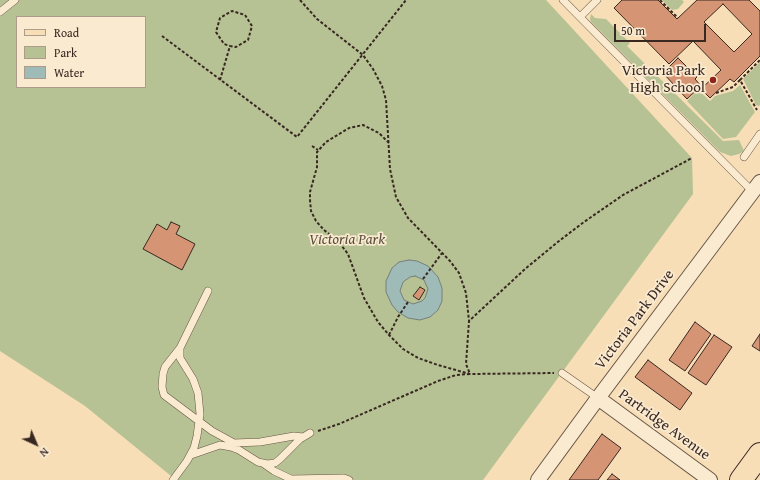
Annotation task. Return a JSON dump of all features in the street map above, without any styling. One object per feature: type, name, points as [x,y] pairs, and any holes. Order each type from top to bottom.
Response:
[{"type":"main road","points":[[741,480],[760,454]]},
{"type":"street","name":"Victoria Park Drive","points":[[538,480],[756,187]]},
{"type":"street","name":"Partridge Avenue","points":[[598,398],[710,480]]},
{"type":"lane","points":[[0,12],[15,0]]},
{"type":"lane","points":[[563,0],[756,187]]},
{"type":"lane","points":[[580,17],[597,0]]},
{"type":"lane","points":[[744,157],[760,134]]},
{"type":"lane","points":[[208,291],[180,348],[165,367],[162,387],[164,395],[212,432],[234,443],[260,442],[307,435]]},
{"type":"lane","points":[[173,480],[191,455],[197,436],[199,421],[198,393],[180,358],[180,348]]},
{"type":"lane","points":[[562,373],[598,398]]},
{"type":"lane","points":[[264,464],[275,463],[307,435]]},
{"type":"lane","points":[[191,455],[220,445],[239,450],[274,471],[291,479],[337,477],[349,480]]},
{"type":"path","points":[[300,0],[317,19],[363,55],[373,69],[384,93],[388,116],[390,170],[398,203],[416,228],[455,268],[464,286],[469,321],[466,364],[470,374]]},
{"type":"path","points":[[162,36],[297,137],[406,0]]},
{"type":"path","points":[[660,0],[678,18]]},
{"type":"path","points":[[232,11],[245,15],[252,26],[248,40],[236,47],[230,46],[224,44],[216,32],[220,18],[232,11]]},
{"type":"path","points":[[220,80],[230,46]]},
{"type":"path","points":[[716,93],[733,87],[760,60]]},
{"type":"path","points":[[740,80],[757,110]]},
{"type":"path","points":[[388,143],[374,130],[363,126],[349,128],[326,142],[317,152],[317,167],[310,192],[310,206],[313,216],[319,226],[338,241],[348,254],[364,298],[373,314],[389,335],[403,349],[418,358],[470,374]]},
{"type":"path","points":[[312,146],[318,150]]},
{"type":"path","points":[[469,321],[525,269],[584,222],[622,195],[692,158]]},
{"type":"path","points":[[423,279],[442,253]]},
{"type":"path","points":[[389,335],[408,302]]},
{"type":"path","points":[[307,435],[339,424],[438,381],[456,376],[470,374],[562,373]]},
{"type":"green space","name":"Victoria Park","points":[[0,0],[546,0],[692,158],[693,194],[483,480],[176,480],[85,406],[0,351]]},
{"type":"green space","points":[[662,0],[682,0],[684,2],[678,9],[672,10]]},
{"type":"green space","points":[[591,14],[595,18],[606,19],[630,43],[627,46],[723,141],[739,140],[744,151],[731,156],[720,152],[591,22]]},
{"type":"green space","points":[[760,62],[759,106],[756,105],[743,79]]},
{"type":"green space","points":[[740,85],[755,112],[736,137],[723,139],[687,101],[698,90],[710,101],[715,96],[733,91]]},
{"type":"water","points":[[409,260],[417,261],[428,266],[438,277],[442,288],[442,301],[438,310],[430,317],[420,320],[408,318],[398,312],[392,305],[386,292],[386,281],[392,268],[399,262]],"holes":[[[415,276],[424,280],[428,289],[425,298],[422,301],[413,304],[404,300],[400,291],[403,282],[410,277]]]},
{"type":"building","points":[[622,0],[658,0],[677,19],[697,0],[749,0],[760,11],[760,56],[734,82],[730,79],[710,98],[701,89],[721,70],[693,41],[669,64],[614,8]],"holes":[[[723,4],[752,34],[734,52],[704,22]]]},
{"type":"building","points":[[678,58],[697,77],[695,79],[701,86],[687,99],[663,73]]},
{"type":"building","points":[[171,222],[180,226],[176,234],[195,244],[182,270],[143,249],[157,224],[167,230]]},
{"type":"building","points":[[420,287],[425,290],[419,300],[413,296]]},
{"type":"building","points":[[695,322],[711,334],[685,371],[669,360]]},
{"type":"building","points":[[760,334],[760,351],[752,346]]},
{"type":"building","points":[[714,335],[732,347],[706,385],[688,373]]},
{"type":"building","points":[[648,360],[692,393],[680,410],[635,377]]},
{"type":"building","points":[[602,434],[621,448],[598,480],[569,480]]},
{"type":"building","points":[[612,474],[620,480],[607,480]]},
{"type":"place","name":"Victoria Park High School","points":[[713,80]]}]
